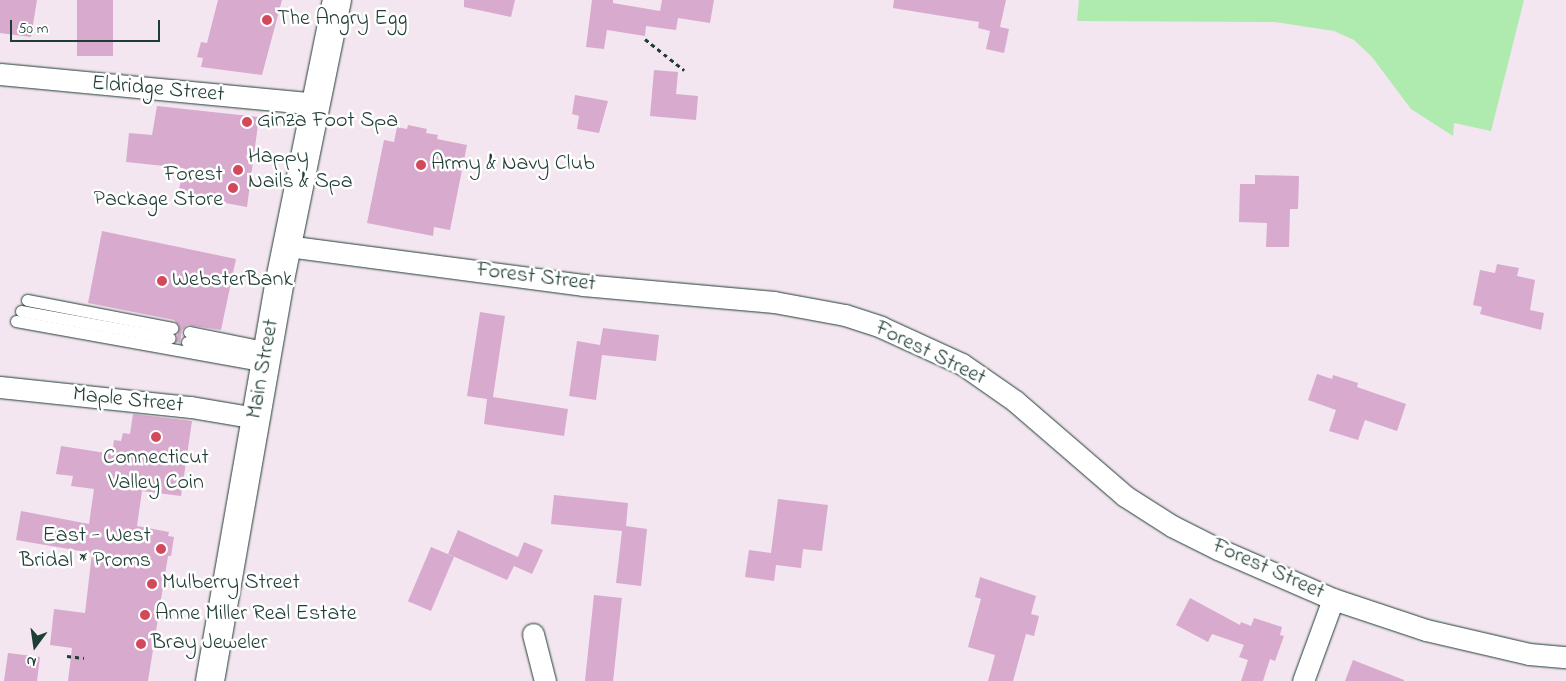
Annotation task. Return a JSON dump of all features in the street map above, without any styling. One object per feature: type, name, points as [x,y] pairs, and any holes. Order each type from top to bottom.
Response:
[{"type":"main road","name":"Main Street","points":[[210,681],[287,246],[337,0]]},
{"type":"street","name":"Eldridge Street","points":[[0,74],[316,104]]},
{"type":"street","name":"Forest Street","points":[[287,246],[583,285],[774,302],[845,315],[882,327],[962,364],[986,380],[1125,496],[1172,526],[1333,599],[1426,630],[1529,654],[1566,657]]},
{"type":"street","name":"Maple Street","points":[[0,387],[191,407],[256,418]]},
{"type":"street","points":[[1303,681],[1333,599]]},
{"type":"street","points":[[533,634],[545,681]]},
{"type":"lane","points":[[27,300],[171,333],[18,316],[267,357]]},
{"type":"lane","points":[[188,337],[267,357]]},
{"type":"path","points":[[645,39],[684,70]]},
{"type":"path","points":[[103,557],[117,556]]},
{"type":"path","points":[[67,656],[84,658]]},
{"type":"green space","points":[[1079,0],[1524,0],[1491,131],[1454,123],[1453,136],[1411,109],[1372,57],[1354,40],[1334,31],[1275,22],[1077,21]]},
{"type":"building","points":[[0,0],[37,0],[31,37],[0,33]]},
{"type":"building","points":[[77,0],[113,0],[113,56],[77,56]]},
{"type":"building","points":[[218,0],[282,0],[262,75],[201,67],[203,58],[197,57],[201,42],[207,43]]},
{"type":"building","points":[[464,0],[515,0],[511,17],[464,7]]},
{"type":"building","points":[[592,0],[613,0],[613,3],[660,11],[662,0],[714,0],[710,23],[678,18],[676,30],[646,26],[645,36],[607,30],[604,49],[586,47]]},
{"type":"building","points":[[894,0],[1006,0],[1000,27],[1009,29],[1004,53],[986,49],[990,31],[978,28],[979,22],[893,8]]},
{"type":"building","points":[[654,70],[678,72],[676,94],[698,96],[696,120],[650,116]]},
{"type":"building","points":[[575,95],[608,101],[599,133],[577,129],[579,116],[572,114]]},
{"type":"building","points":[[157,106],[259,117],[247,207],[187,196],[188,191],[179,190],[183,168],[126,162],[129,133],[152,135]]},
{"type":"building","name":"Army & Navy Club","points":[[408,125],[427,129],[426,133],[438,135],[437,139],[467,145],[450,230],[434,227],[433,236],[367,223],[384,140],[394,142],[397,127],[407,129]]},
{"type":"building","points":[[1255,175],[1299,176],[1298,209],[1290,209],[1289,247],[1266,247],[1267,223],[1239,222],[1240,184],[1255,184]]},
{"type":"building","name":"WebsterBank","points":[[102,231],[236,259],[221,330],[187,325],[182,330],[180,343],[176,342],[179,326],[174,320],[88,303]]},
{"type":"building","points":[[1497,264],[1519,268],[1517,276],[1535,280],[1530,310],[1544,313],[1541,330],[1480,314],[1482,307],[1473,305],[1480,270],[1495,273]]},
{"type":"building","points":[[480,312],[505,316],[493,397],[568,409],[564,436],[484,424],[487,399],[467,396]]},
{"type":"building","points":[[603,328],[659,335],[656,361],[602,355],[596,400],[569,396],[577,341],[600,345]]},
{"type":"building","points":[[1317,374],[1332,379],[1333,375],[1358,383],[1357,387],[1406,404],[1397,431],[1365,420],[1358,440],[1329,431],[1336,410],[1308,400]]},
{"type":"building","points":[[133,414],[192,421],[181,496],[142,491],[137,526],[169,532],[168,536],[174,537],[171,556],[168,556],[148,681],[68,681],[72,648],[50,645],[54,609],[85,613],[92,553],[16,540],[21,511],[89,524],[94,489],[71,486],[73,476],[56,474],[61,446],[112,454],[114,440],[121,441],[123,433],[130,434]]},
{"type":"building","points":[[554,495],[628,503],[626,526],[647,529],[641,586],[616,583],[622,531],[551,524]]},
{"type":"building","points":[[778,499],[828,505],[822,551],[803,549],[801,568],[776,565],[774,581],[745,577],[749,550],[771,553]]},
{"type":"building","points":[[458,530],[518,557],[524,542],[543,550],[532,574],[514,566],[507,580],[448,554]]},
{"type":"building","points":[[431,547],[454,557],[431,611],[408,601]]},
{"type":"building","points":[[980,577],[1036,596],[1031,614],[1039,616],[1034,636],[1026,634],[1013,681],[988,681],[995,655],[968,647],[981,599],[975,597]]},
{"type":"building","points":[[594,595],[622,598],[613,681],[585,681]]},
{"type":"building","points":[[1190,598],[1240,625],[1241,622],[1251,626],[1254,618],[1282,627],[1280,635],[1284,636],[1275,661],[1270,659],[1263,681],[1241,681],[1248,660],[1239,657],[1244,645],[1212,634],[1208,642],[1176,625]]},
{"type":"building","points":[[8,653],[40,657],[37,681],[4,681]]},
{"type":"building","points":[[1353,660],[1404,680],[1404,681],[1345,681]]},
{"type":"place","name":"The Angry Egg","points":[[267,20]]},
{"type":"place","name":"Ginza Foot Spa","points":[[247,122]]},
{"type":"place","name":"Army & Navy Club","points":[[421,165]]},
{"type":"place","name":"Happy Nails & Spa","points":[[238,170]]},
{"type":"place","name":"Forest Package Store","points":[[233,188]]},
{"type":"place","name":"WebsterBank","points":[[162,281]]},
{"type":"place","name":"Connecticut Valley Coin","points":[[156,437]]},
{"type":"place","name":"East - West Bridal * Proms","points":[[161,549]]},
{"type":"place","name":"Mulberry Street","points":[[152,584]]},
{"type":"place","name":"Anne Miller Real Estate","points":[[145,615]]},
{"type":"place","name":"Bray Jeweler","points":[[141,644]]}]
